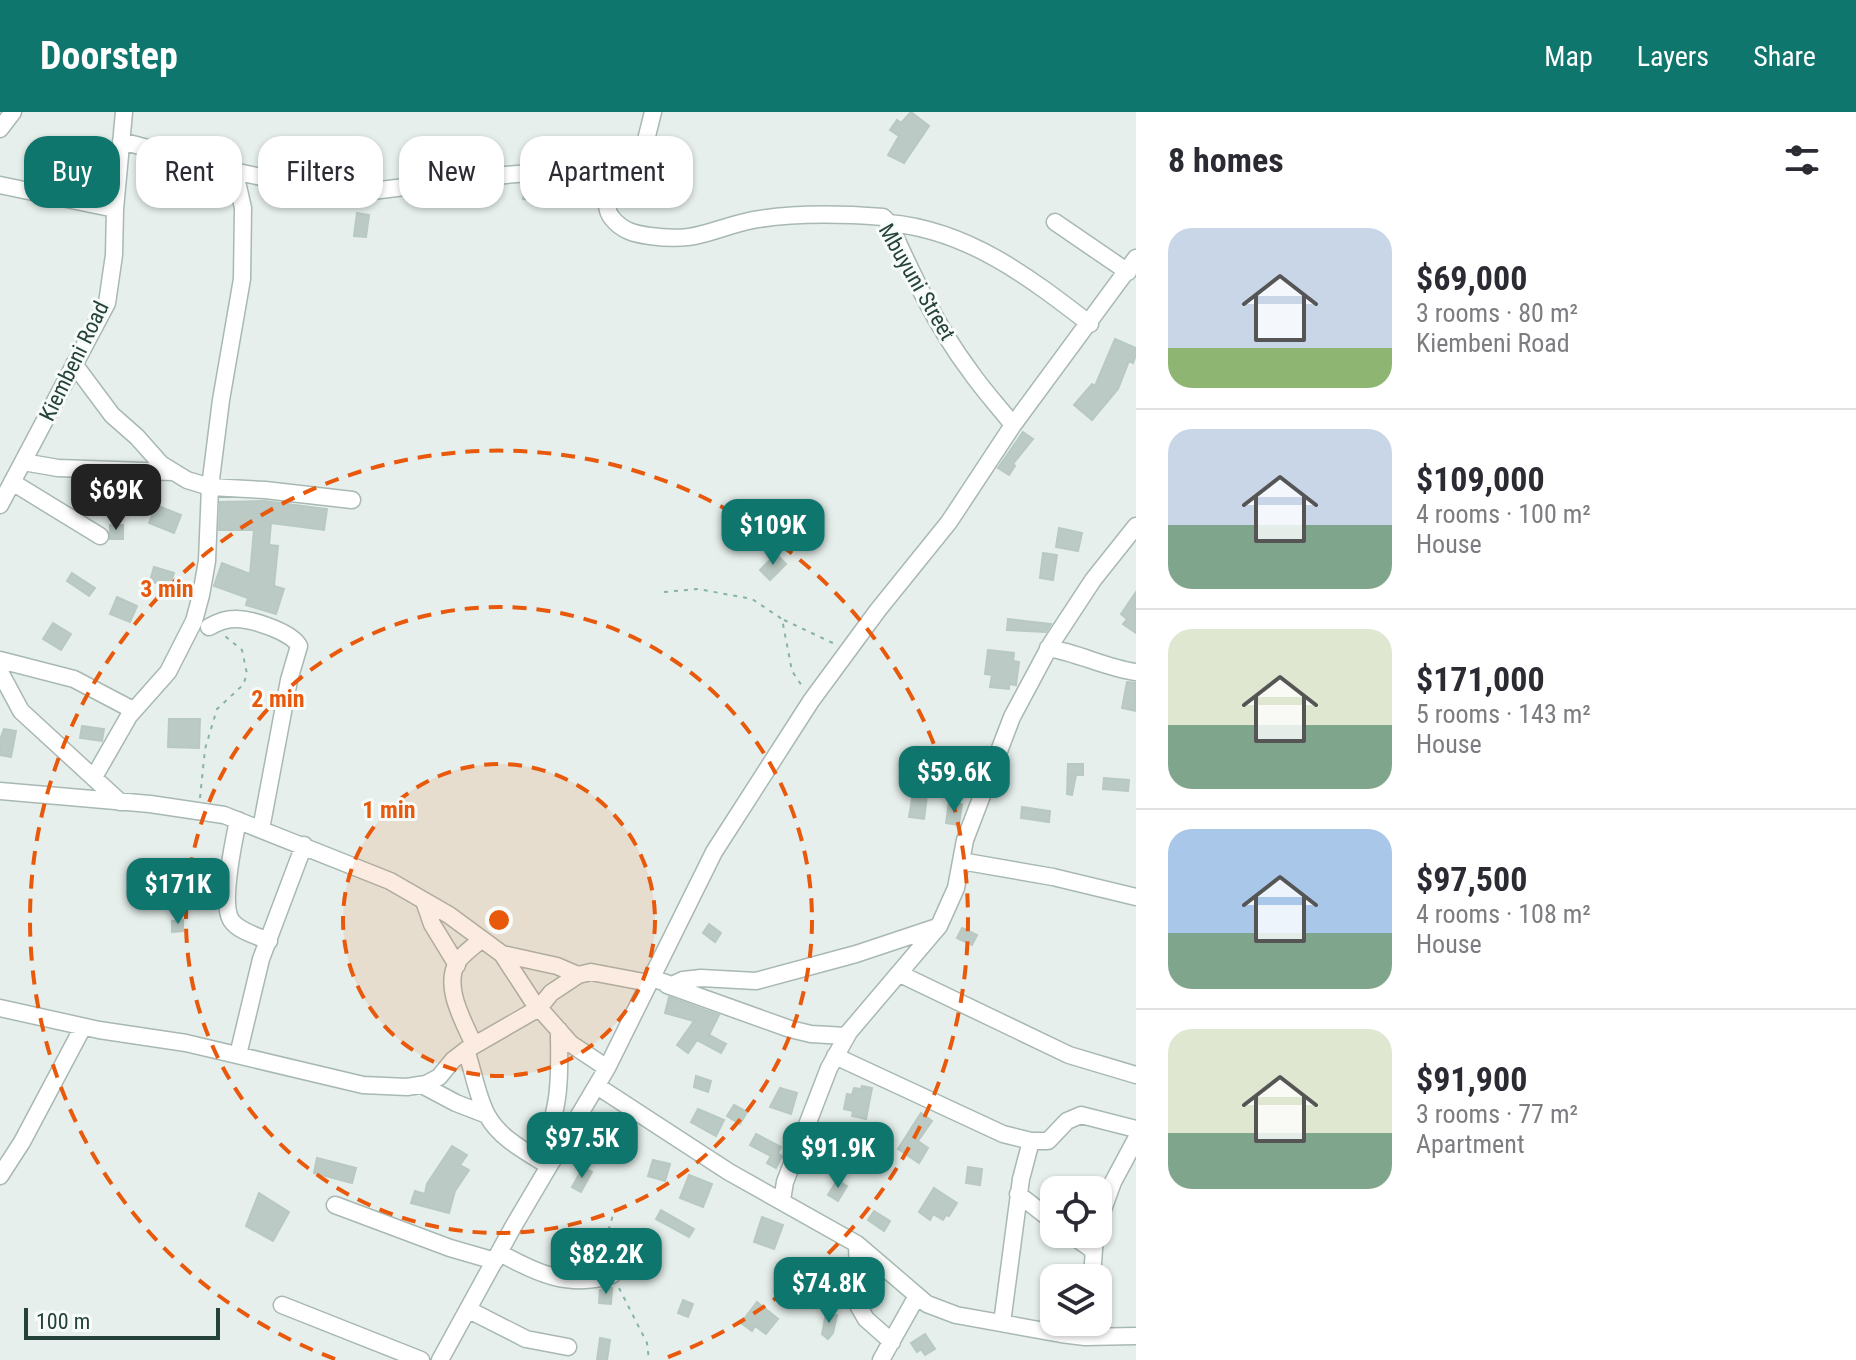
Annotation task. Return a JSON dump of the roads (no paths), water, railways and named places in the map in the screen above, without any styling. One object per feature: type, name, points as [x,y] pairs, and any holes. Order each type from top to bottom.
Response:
[{"type":"street","points":[[0,129],[13,112]]},
{"type":"street","name":"Kiembeni Road","points":[[0,505],[107,303],[114,255],[124,112]]},
{"type":"street","points":[[647,136],[653,112]]},
{"type":"street","points":[[121,141],[136,145]]},
{"type":"street","points":[[242,172],[308,187],[356,193],[520,174]]},
{"type":"street","points":[[0,185],[115,209]]},
{"type":"street","points":[[94,777],[133,710],[168,672],[194,621],[207,561],[210,487],[242,279],[242,204]]},
{"type":"street","name":"Mbuyuni Street","points":[[609,208],[609,213],[621,227],[632,234],[677,240],[709,235],[753,220],[805,216],[881,217],[889,223],[915,280],[945,333],[968,369],[1013,425]]},
{"type":"street","points":[[440,1360],[655,982],[714,852],[811,701],[949,522],[1013,425],[1132,265],[1055,222]]},
{"type":"street","points":[[889,223],[931,230],[963,240],[1040,287],[1090,324]]},
{"type":"street","points":[[74,364],[112,415],[161,464],[187,480],[210,487],[352,500]]},
{"type":"street","points":[[23,462],[58,468],[173,472]]},
{"type":"street","points":[[12,482],[100,536]]},
{"type":"street","points":[[782,1200],[789,1171],[846,1036],[863,1012],[900,974],[939,926],[956,888],[984,786],[1012,717],[1048,648],[1093,580],[1136,526]]},
{"type":"street","points":[[209,627],[216,622],[235,618],[289,635],[297,640],[299,646],[289,680],[261,829]]},
{"type":"street","points":[[1048,648],[1136,672]]},
{"type":"street","points":[[0,660],[74,679],[133,710]]},
{"type":"street","points":[[0,672],[21,711],[39,731],[120,802]]},
{"type":"street","points":[[0,791],[199,811],[238,820],[380,876],[449,915],[502,954],[557,966],[578,975]]},
{"type":"street","points":[[238,820],[227,897],[228,913],[233,923],[269,941]]},
{"type":"street","points":[[238,1055],[261,959],[304,845]]},
{"type":"street","points":[[961,861],[1053,877],[1136,897]]},
{"type":"street","points":[[424,901],[432,924],[457,965]]},
{"type":"street","points":[[655,982],[701,978],[756,981],[856,954],[939,926]]},
{"type":"street","points":[[481,940],[457,965],[452,981],[487,1115]]},
{"type":"street","points":[[502,954],[539,1008],[571,1044],[607,1068]]},
{"type":"street","points":[[0,1008],[83,1027],[186,1043],[363,1085],[422,1085],[439,1077],[453,1060],[470,1047],[539,1008],[551,993],[578,975],[591,972],[655,982],[790,1029],[846,1036]]},
{"type":"street","points":[[900,974],[1069,1055],[1136,1075]]},
{"type":"street","points":[[0,1176],[22,1142],[83,1027]]},
{"type":"street","points":[[551,1163],[549,1128],[558,1092],[559,1030]]},
{"type":"street","points":[[835,1056],[1003,1134],[1031,1141],[1048,1141],[1067,1121],[1081,1115],[1136,1129]]},
{"type":"street","points":[[422,1085],[487,1115],[515,1146],[551,1163]]},
{"type":"street","points":[[597,1086],[729,1172],[857,1244],[927,1304],[956,1315],[1040,1326]]},
{"type":"street","points":[[1112,1185],[1136,1139]]},
{"type":"street","points":[[1002,1323],[1018,1194],[1031,1141]]},
{"type":"street","points":[[1018,1194],[1040,1211]]},
{"type":"street","points":[[335,1205],[450,1248],[498,1257],[568,1281],[597,1280],[612,1275]]},
{"type":"street","points":[[857,1244],[859,1307],[866,1319],[892,1342]]},
{"type":"street","points":[[881,1360],[917,1296]]},
{"type":"street","points":[[282,1305],[421,1360]]},
{"type":"street","points":[[469,1310],[526,1339],[568,1347]]},
{"type":"street","points":[[1112,1333],[1136,1336]]}]
